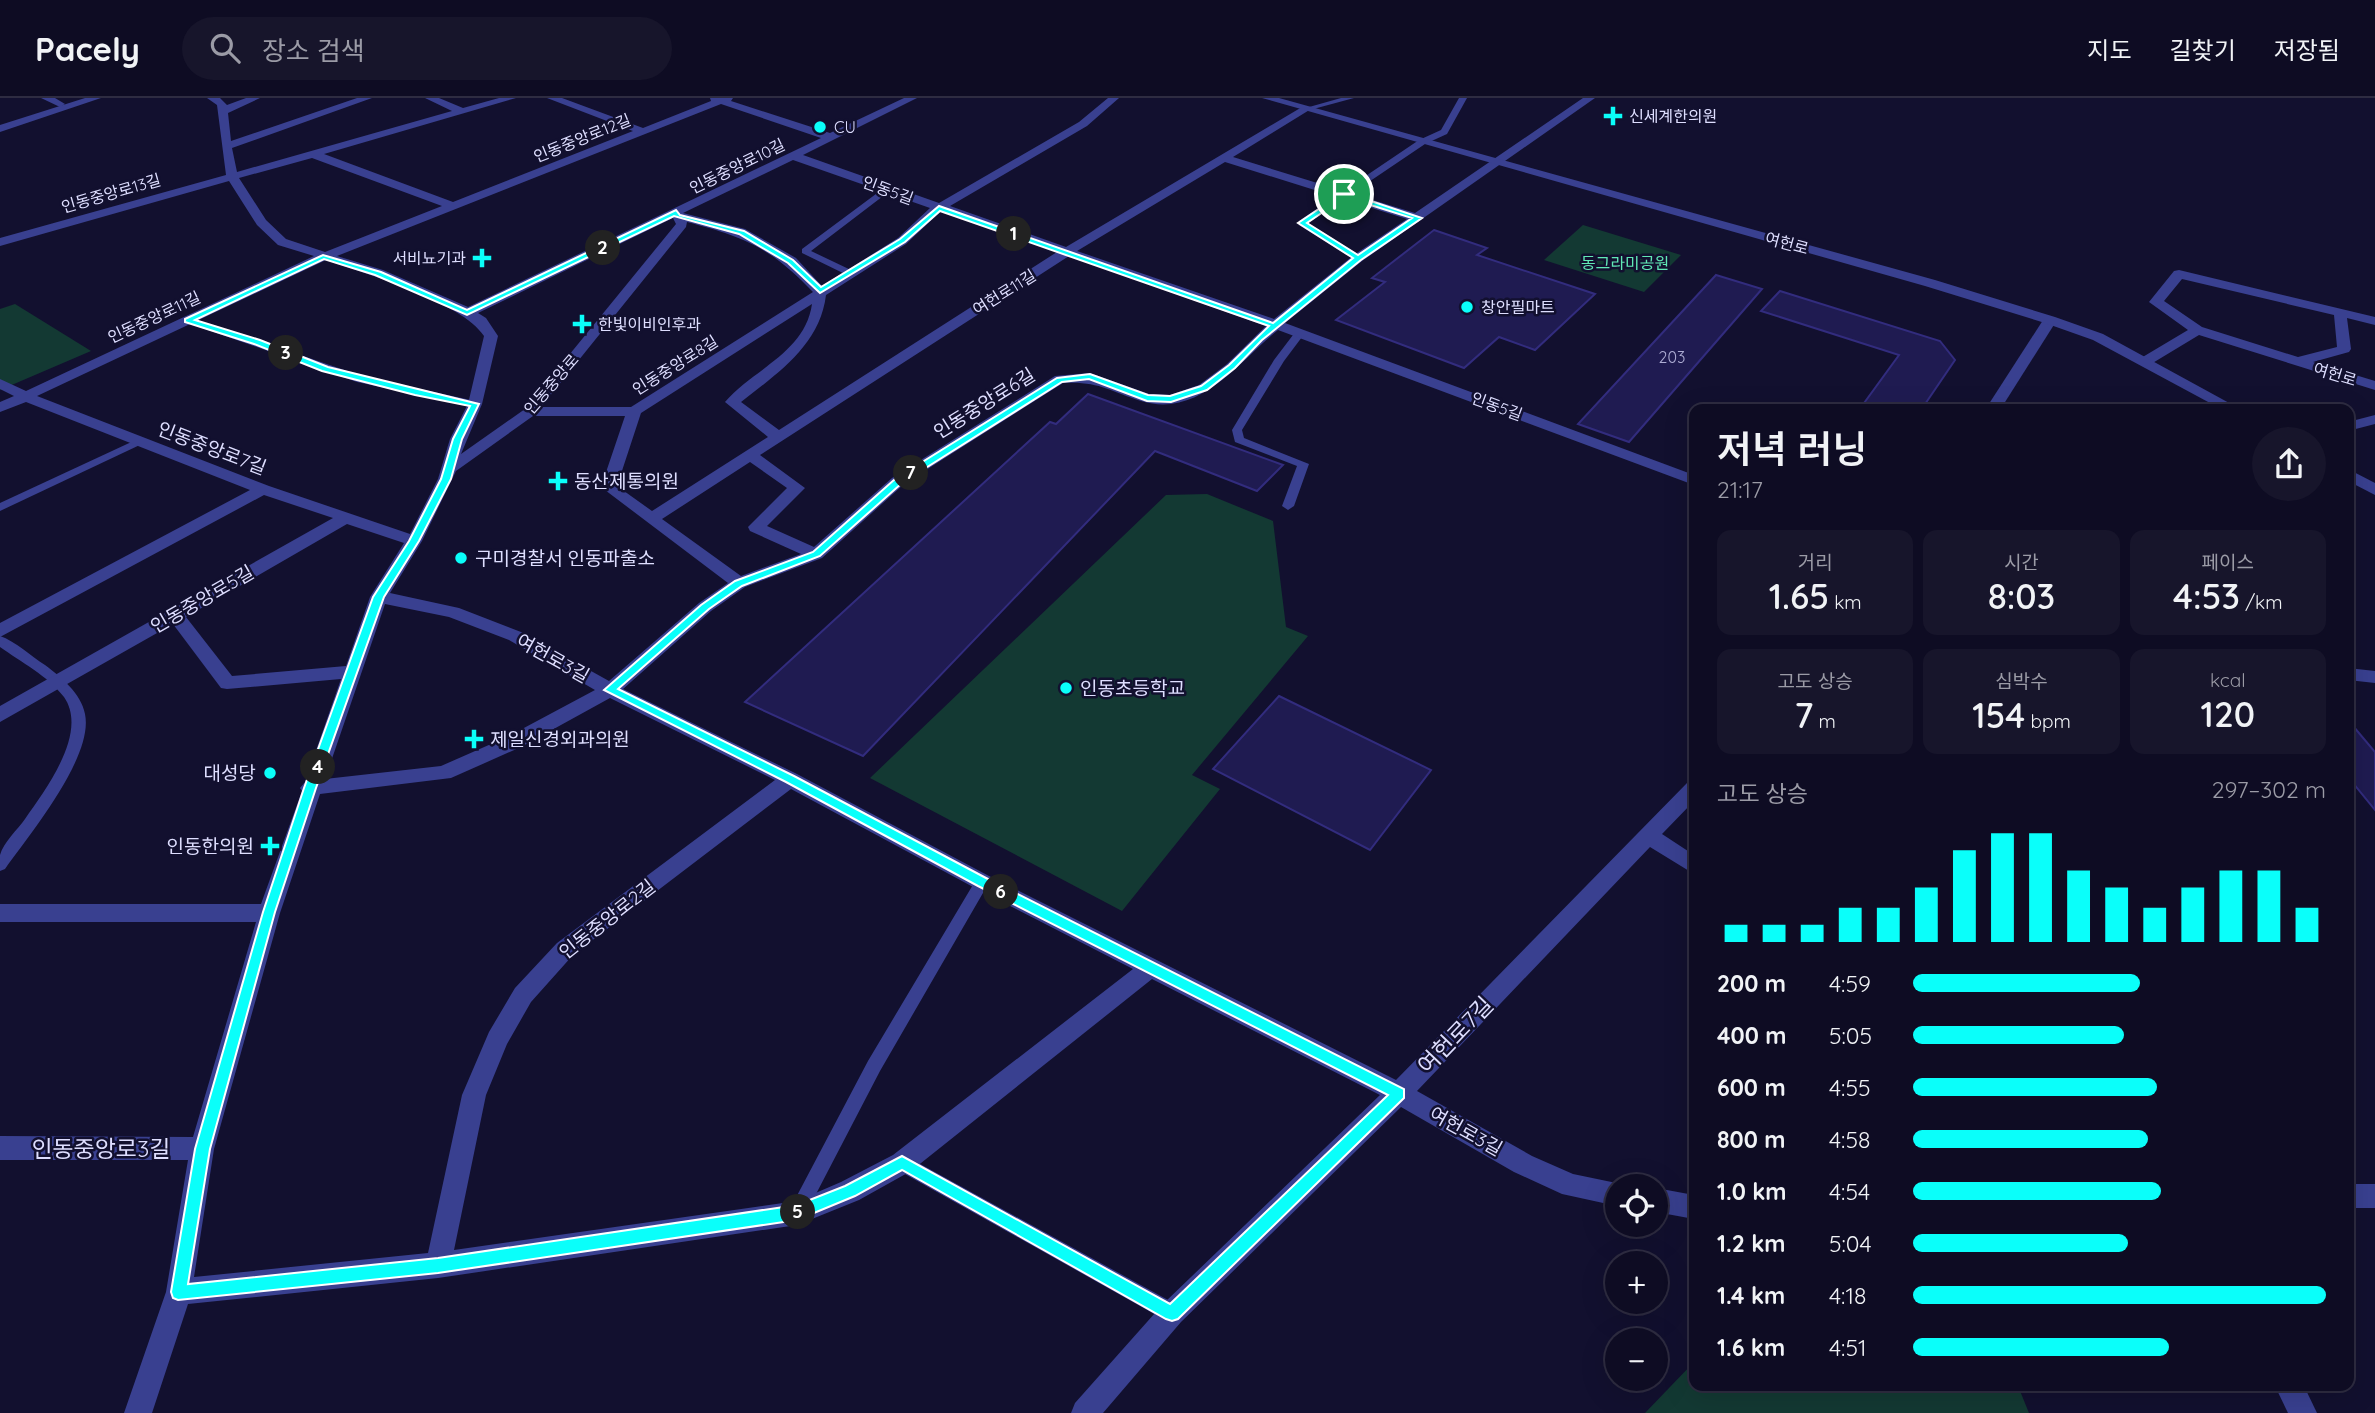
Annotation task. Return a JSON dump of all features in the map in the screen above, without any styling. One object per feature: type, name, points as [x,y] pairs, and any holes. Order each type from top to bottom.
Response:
[{"type":"street","points":[[46,98],[60,104]]},
{"type":"street","points":[[0,123],[78,98]]},
{"type":"street","points":[[0,130],[96,98]]},
{"type":"street","points":[[218,104],[255,98]]},
{"type":"street","points":[[226,146],[367,98]]},
{"type":"street","points":[[430,98],[462,112]]},
{"type":"street","points":[[232,177],[511,98]]},
{"type":"street","points":[[552,98],[642,131]]},
{"type":"street","name":"인동중앙로10길","points":[[467,313],[677,214],[912,98]]},
{"type":"street","name":"인동중앙로8길","points":[[530,412],[634,411],[902,241],[939,208],[1083,124],[1114,98]]},
{"type":"street","name":"여헌로","points":[[1267,98],[1930,283],[2050,320],[2098,337],[2224,404]]},
{"type":"street","name":"인동중앙로6길","points":[[310,788],[444,773],[514,742],[610,690],[705,607],[739,583],[816,554],[898,481],[1060,379],[1090,377],[1147,398],[1171,399],[1204,388],[1358,258],[1499,164],[1590,98]]},
{"type":"street","name":"인동중앙로12길","points":[[323,257],[720,99]]},
{"type":"street","name":"인동중앙로10길","points":[[720,99],[830,137]]},
{"type":"street","name":"인동중앙로","points":[[138,1413],[178,1292],[202,1149],[269,912],[310,788],[379,597],[414,541],[448,470],[458,439],[475,404],[492,335],[481,321],[467,313],[378,273],[282,242],[245,200],[232,177],[218,104]]},
{"type":"street","name":"여헌로11길","points":[[652,518],[1065,253],[1306,109]]},
{"type":"street","points":[[313,154],[453,206]]},
{"type":"street","name":"인동5길","points":[[794,156],[1300,333],[1689,478]]},
{"type":"street","points":[[1224,158],[1418,218]]},
{"type":"street","name":"인동중앙로13길","points":[[0,242],[173,191],[232,177]]},
{"type":"street","points":[[677,214],[741,232],[791,261],[820,291],[820,305],[797,349],[732,402],[777,436]]},
{"type":"street","name":"인동중앙로","points":[[448,470],[530,412],[682,224],[677,214]]},
{"type":"street","name":"인동중앙로11길","points":[[0,408],[323,257]]},
{"type":"street","name":"여헌로","points":[[2296,363],[2344,349],[2340,313],[2179,274],[2156,302],[2197,330],[2296,363],[2375,386]]},
{"type":"street","points":[[2340,313],[2375,321]]},
{"type":"street","points":[[1996,404],[2050,320]]},
{"type":"street","points":[[2146,361],[2197,330]]},
{"type":"street","name":"인동중앙로7길","points":[[0,383],[27,397],[262,489],[414,541]]},
{"type":"street","points":[[634,411],[609,487],[739,583]]},
{"type":"street","points":[[2354,425],[2375,419]]},
{"type":"street","points":[[751,456],[797,488],[756,527],[816,554]]},
{"type":"street","points":[[2354,478],[2375,490]]},
{"type":"street","points":[[0,631],[262,489]]},
{"type":"street","name":"인동중앙로5길","points":[[0,715],[347,517]]},
{"type":"street","name":"여헌로3길","points":[[379,597],[453,612],[515,636],[610,690],[790,779],[982,882],[1399,1093],[1523,1164],[1571,1186],[1605,1192]]},
{"type":"street","points":[[174,614],[227,683],[353,672]]},
{"type":"street","points":[[2354,675],[2375,677]]},
{"type":"street","name":"인동중앙로2길","points":[[438,1265],[474,1095],[496,1040],[523,995],[565,949],[790,779]]},
{"type":"street","name":"여헌로7길","points":[[1085,1413],[1172,1313],[1399,1093],[1689,793]]},
{"type":"street","points":[[1649,836],[1689,863]]},
{"type":"street","points":[[0,913],[269,912]]},
{"type":"street","points":[[178,1292],[438,1265],[797,1213],[850,1191],[902,1163],[1151,967]]},
{"type":"street","name":"인동중앙로3길","points":[[0,1148],[202,1149]]},
{"type":"street","points":[[2354,1196],[2375,1196]]},
{"type":"street","points":[[1668,1202],[1689,1206]]},
{"type":"street","points":[[2292,1391],[2303,1413]]},
{"type":"lane","name":"여헌로","points":[[1306,109],[1350,98]]},
{"type":"lane","points":[[1358,258],[1302,223],[1422,142],[1444,132],[1463,98]]},
{"type":"lane","points":[[850,273],[805,251],[887,190]]},
{"type":"lane","points":[[188,320],[257,342],[325,369],[415,393],[475,404]]},
{"type":"lane","points":[[1288,506],[1303,464],[1238,440],[1237,430],[1279,360],[1300,333]]},
{"type":"lane","points":[[0,508],[140,441]]},
{"type":"lane","points":[[0,640],[73,698],[81,719],[78,739],[68,763],[0,864]]},
{"type":"lane","points":[[797,1213],[874,1066],[982,882]]},
{"type":"lane","points":[[902,1163],[1172,1313]]},
{"type":"green space","name":"동그라미공원","points":[[1583,225],[1681,255],[1644,292],[1544,260]]},
{"type":"green space","points":[[15,304],[91,351],[0,390],[0,309]]},
{"type":"green space","points":[[1207,494],[1273,521],[1286,627],[1308,636],[1192,775],[1220,789],[1122,911],[870,778],[1166,495]]},
{"type":"green space","points":[[1689,1367],[1689,1391],[2020,1391],[2029,1413],[1645,1413]]},
{"type":"building","name":"창안필마트","points":[[1434,230],[1487,248],[1477,255],[1595,294],[1535,350],[1499,337],[1464,368],[1336,320],[1385,282],[1372,278]]},
{"type":"building","points":[[1716,275],[1762,289],[1629,442],[1578,424]]},
{"type":"building","points":[[1780,291],[1940,341],[1955,360],[1925,404],[1863,404],[1899,355],[1761,311]]},
{"type":"building","points":[[1088,394],[1283,465],[1257,491],[1155,451],[863,756],[745,702],[1050,422],[1056,424]]},
{"type":"building","points":[[1279,696],[1431,770],[1370,850],[1213,769]]},
{"type":"building","points":[[2354,727],[2375,752],[2375,810],[2354,784]]},
{"type":"place","name":"신세계한의원","points":[[1613,116]]},
{"type":"place","name":"CU","points":[[820,127]]},
{"type":"place","name":"서비뇨기과","points":[[482,258]]},
{"type":"place","name":"창안필마트","points":[[1467,307]]},
{"type":"place","name":"한빛이비인후과","points":[[582,324]]},
{"type":"place","name":"동산제통의원","points":[[558,481]]},
{"type":"place","name":"구미경찰서 인동파출소","points":[[461,558]]},
{"type":"place","name":"인동초등학교","points":[[1066,688]]},
{"type":"place","name":"제일신경외과의원","points":[[474,739]]},
{"type":"place","name":"대성당","points":[[270,773]]},
{"type":"place","name":"인동한의원","points":[[270,846]]},
{"type":"route","points":[[1344,194],[1302,223],[1330,243],[1358,258],[1275,326],[939,208],[902,241],[820,291],[791,261],[741,232],[678,216],[676,212],[467,313],[378,273],[323,257],[188,320],[257,342],[325,369],[415,393],[475,404],[458,439],[446,479],[414,541],[379,597],[310,788],[269,912],[202,1149],[178,1292],[438,1265],[797,1213],[850,1191],[902,1163],[1172,1313],[1399,1093],[982,882],[790,779],[610,690],[705,607],[739,583],[816,554],[898,481],[1060,379],[1090,377],[1147,398],[1171,399],[1204,388],[1232,367],[1259,338],[1316,292],[1358,258],[1418,218],[1344,194]]}]
